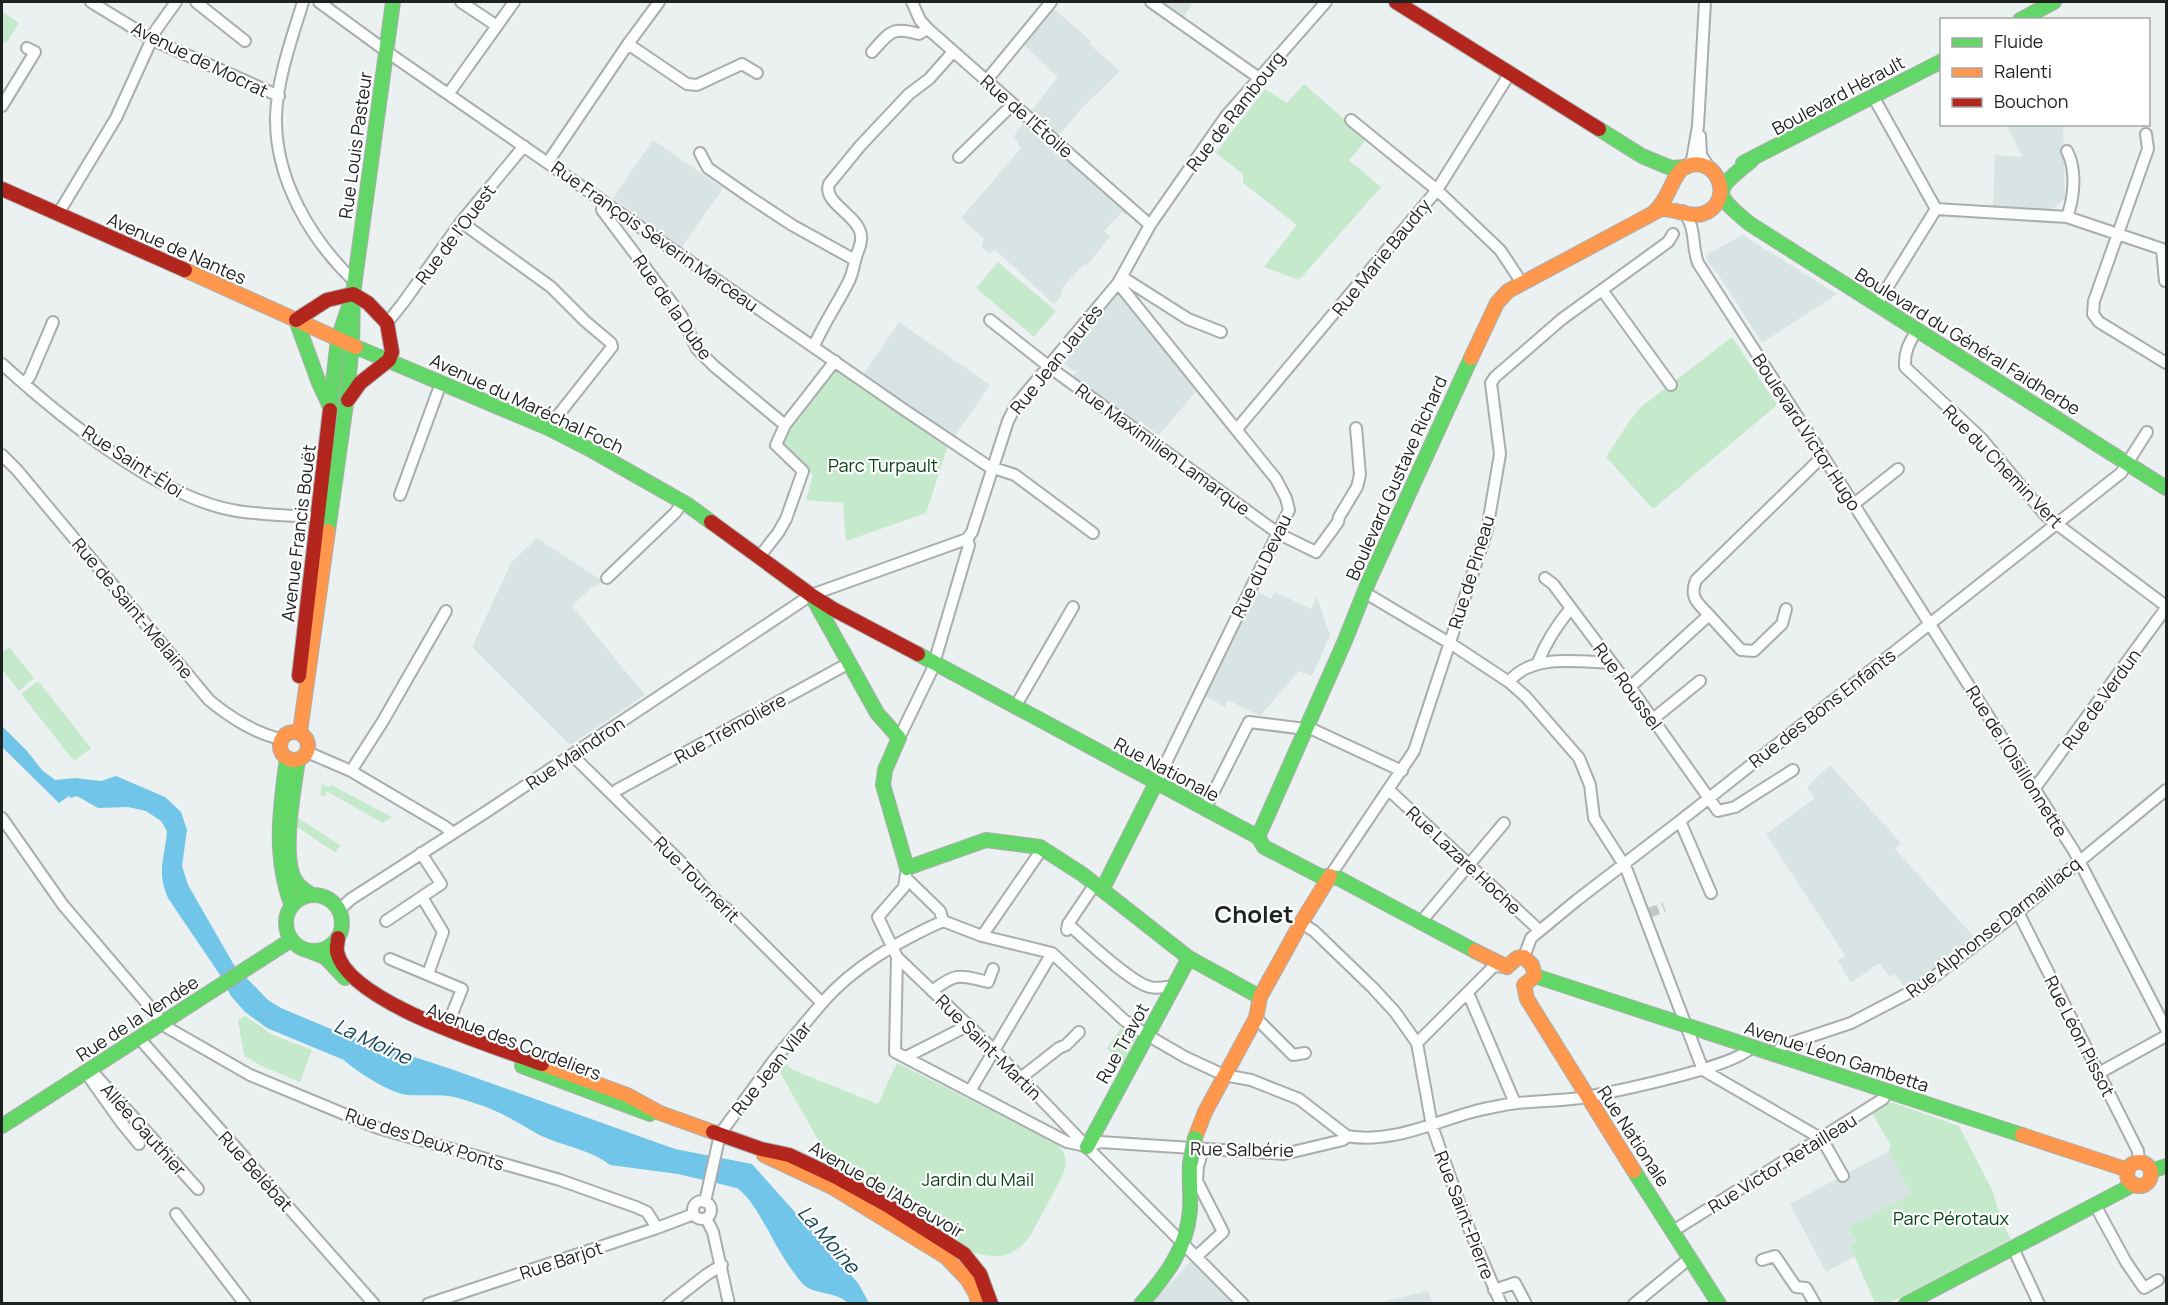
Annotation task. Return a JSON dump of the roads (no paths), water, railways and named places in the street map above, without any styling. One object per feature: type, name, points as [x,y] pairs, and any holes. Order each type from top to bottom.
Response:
[{"type":"main road","name":"Rue Louis Pasteur","points":[[352,345],[354,288],[393,2]]},
{"type":"main road","points":[[1396,2],[1642,156],[1668,176],[1674,201],[1683,211],[1696,215],[1708,212],[1718,203],[1722,190],[1719,178],[1710,169],[1698,165],[1671,168],[1642,156]]},
{"type":"main road","points":[[2029,18],[2054,2]]},
{"type":"main road","name":"Boulevard Hérault","points":[[1710,169],[1721,171],[1752,160],[1940,62]]},
{"type":"main road","name":"Boulevard Hérault","points":[[1722,190],[1727,180],[1752,160]]},
{"type":"main road","points":[[1671,189],[1676,176],[1686,167]]},
{"type":"main road","name":"Avenue de Nantes","points":[[2,189],[338,339]]},
{"type":"main road","name":"Boulevard Gustave Richard","points":[[1654,212],[1665,202],[1671,189]]},
{"type":"main road","name":"Boulevard du Général Faidherbe","points":[[1722,190],[1725,204],[1750,224],[2166,488]]},
{"type":"main road","name":"Boulevard Gustave Richard","points":[[1258,837],[1344,643],[1364,592],[1497,303],[1508,291],[1654,212],[1669,208],[1683,211]]},
{"type":"main road","name":"Boulevard du Général Faidherbe","points":[[1708,212],[1726,213],[1750,224]]},
{"type":"main road","name":"Rue Louis Pasteur","points":[[338,339],[354,288]]},
{"type":"main road","points":[[331,409],[296,320],[327,300],[354,288],[387,323],[392,346],[389,360],[360,383],[346,404]]},
{"type":"main road","name":"Avenue du Maréchal Foch","points":[[338,339],[548,428],[600,454],[683,502],[760,556],[811,596]]},
{"type":"main road","name":"Avenue Francis Bouët","points":[[291,734],[319,517],[338,339]]},
{"type":"main road","name":"Avenue Francis Bouët","points":[[291,734],[346,404],[352,345]]},
{"type":"main road","points":[[811,596],[877,713],[899,738],[885,770],[883,785],[907,873],[986,840],[1040,847],[1098,887],[1189,958],[1260,997]]},
{"type":"main road","name":"Rue Nationale","points":[[811,596],[1258,837],[1264,847],[1320,876],[1338,878],[1507,967]]},
{"type":"main road","points":[[292,906],[284,890],[279,860],[279,829],[297,757],[307,739],[291,734],[280,748],[297,757]]},
{"type":"main road","points":[[297,757],[290,865],[297,883],[312,895]]},
{"type":"main road","points":[[1098,887],[1156,783]]},
{"type":"main road","points":[[1141,1304],[1169,1273],[1183,1243],[1189,1223],[1190,1163],[1199,1144],[1205,1112],[1256,1018],[1260,997],[1330,876]]},
{"type":"main road","points":[[312,895],[320,895],[328,899],[339,910],[342,924],[338,938],[327,948],[312,952],[301,948],[291,940],[286,924],[292,906],[312,895]]},
{"type":"main road","name":"Avenue des Cordeliers","points":[[338,938],[336,951],[343,964],[369,991],[417,1017],[637,1099],[660,1113],[718,1140]]},
{"type":"main road","name":"Rue de la Vendée","points":[[2,1126],[291,940]]},
{"type":"main road","name":"Avenue des Cordeliers","points":[[312,952],[325,957],[357,989],[391,1011],[549,1077],[718,1140]]},
{"type":"main road","points":[[1507,967],[1517,958],[1524,957]]},
{"type":"main road","name":"Rue Nationale","points":[[1524,957],[1531,962],[1535,970],[1529,981],[1527,999],[1719,1304]]},
{"type":"main road","name":"Rue Travot","points":[[1087,1147],[1189,958]]},
{"type":"main road","name":"Avenue Léon Gambetta","points":[[1529,981],[1751,1047],[2133,1172],[2147,1164],[2151,1171]]},
{"type":"main road","name":"Avenue de l’Abreuvoir","points":[[718,1140],[755,1151],[832,1187],[946,1257],[991,1304]]},
{"type":"main road","points":[[2133,1172],[2139,1186],[2151,1179],[2151,1171],[2166,1166]]},
{"type":"main road","points":[[1906,1304],[2127,1188],[2133,1172]]},
{"type":"street","name":"Avenue de Mocrat","points":[[91,2],[153,40],[279,96]]},
{"type":"street","points":[[58,214],[116,118],[156,30],[176,2]]},
{"type":"street","points":[[196,2],[245,41]]},
{"type":"street","points":[[303,2],[279,96],[276,116],[277,140],[288,180],[303,218],[354,288]]},
{"type":"street","name":"Rue François Séverin Marceau","points":[[319,2],[957,445],[993,468],[1015,475],[1094,533]]},
{"type":"street","points":[[461,2],[497,26]]},
{"type":"street","points":[[449,93],[514,2]]},
{"type":"street","points":[[548,162],[659,2]]},
{"type":"street","name":"Rue de l’Étoile","points":[[912,2],[920,20],[928,29],[1150,225]]},
{"type":"street","points":[[986,81],[1051,2]]},
{"type":"street","points":[[1151,2],[1259,78]]},
{"type":"street","name":"Rue de Rambourg","points":[[1150,225],[1226,116],[1326,2]]},
{"type":"street","points":[[1686,167],[1692,160],[1698,126],[1705,2]]},
{"type":"street","points":[[872,52],[896,30],[902,29],[919,34],[928,29]]},
{"type":"street","points":[[628,44],[687,84],[697,85],[742,63],[757,73]]},
{"type":"street","points":[[2,106],[35,52],[27,48]]},
{"type":"street","points":[[814,345],[850,279],[861,235],[858,225],[829,195],[827,189],[829,184],[860,146],[909,94],[929,79],[953,52]]},
{"type":"street","name":"Rue Marie Baudry","points":[[1237,429],[1437,190],[1510,73]]},
{"type":"street","points":[[1874,98],[1936,209]]},
{"type":"street","points":[[959,157],[1013,104]]},
{"type":"street","points":[[1351,120],[1437,190],[1500,250],[1522,283]]},
{"type":"street","points":[[1698,126],[1701,155],[1710,169]]},
{"type":"street","points":[[2146,134],[2148,148],[2094,301],[2093,314],[2099,322],[2166,363]]},
{"type":"street","name":"Rue de l’Ouest","points":[[387,323],[461,222],[524,146]]},
{"type":"street","points":[[700,153],[708,168],[751,198],[792,225],[855,260]]},
{"type":"street","points":[[2067,217],[2072,203],[2074,157]]},
{"type":"street","name":"Rue de la Dube","points":[[604,202],[602,210],[681,315],[697,349],[785,425]]},
{"type":"street","points":[[1936,209],[2067,217],[2162,249],[2165,281]]},
{"type":"street","points":[[1877,304],[1936,209]]},
{"type":"street","name":"Boulevard Victor Hugo","points":[[1683,211],[1692,224],[1695,238],[1694,253],[1698,263],[1930,623]]},
{"type":"street","points":[[1695,238],[1697,226],[1708,212]]},
{"type":"street","points":[[461,222],[551,287],[611,343],[612,347],[548,428]]},
{"type":"street","name":"Rue Jean Jaurès","points":[[899,738],[928,681],[969,545],[967,539],[972,532],[1008,421],[1016,405],[1120,280],[1150,225]]},
{"type":"street","name":"Rue de Pineau","points":[[1389,790],[1388,786],[1395,773],[1414,751],[1487,530],[1500,454],[1491,383],[1562,319],[1668,242],[1673,234]]},
{"type":"street","points":[[1120,280],[1188,318],[1221,332]]},
{"type":"street","name":"Rue du Devau","points":[[1120,280],[1276,479],[1286,498],[1289,510],[1156,783]]},
{"type":"street","points":[[1602,290],[1671,385]]},
{"type":"street","name":"Rue Maximilien Lamarque","points":[[990,320],[1052,369],[1279,534],[1316,552],[1338,522],[1357,487],[1360,476],[1356,428]]},
{"type":"street","points":[[24,384],[30,376],[53,322]]},
{"type":"street","name":"Rue du Chemin Vert","points":[[1917,330],[1906,348],[1905,368],[1982,438],[2046,516],[2166,607]]},
{"type":"street","points":[[760,556],[786,519],[803,471],[776,445],[785,425],[835,361]]},
{"type":"street","name":"Rue Saint-Éloi","points":[[2,364],[24,384],[102,444],[145,473],[188,496],[236,511],[319,517]]},
{"type":"street","points":[[400,495],[441,383]]},
{"type":"street","name":"Rue des Bons Enfants","points":[[1524,957],[1531,938],[1539,930],[2121,473],[2147,432]]},
{"type":"street","name":"Rue de Saint-Melaine","points":[[2,456],[17,470],[209,700],[218,708],[250,726],[291,734]]},
{"type":"street","points":[[1786,609],[1782,624],[1754,651],[1741,650],[1695,599],[1692,590],[1696,580],[1823,456]]},
{"type":"street","points":[[1854,504],[1898,469]]},
{"type":"street","points":[[607,578],[675,513],[683,502]]},
{"type":"street","name":"Rue Maindron","points":[[339,910],[351,899],[811,596],[967,539]]},
{"type":"street","name":"Rue Roussel","points":[[1545,578],[1553,584],[1630,687],[1708,798]]},
{"type":"street","points":[[1364,592],[1509,682],[1526,697],[1579,758],[1590,785],[1594,818],[1624,864],[1646,914],[1703,1070],[1822,1139],[1843,1176]]},
{"type":"street","name":"Rue de Verdun","points":[[2035,788],[2166,607]]},
{"type":"street","points":[[1015,707],[1073,608]]},
{"type":"street","points":[[1538,662],[1556,627],[1571,608]]},
{"type":"street","points":[[351,771],[417,664],[446,611]]},
{"type":"street","points":[[1630,687],[1709,615]]},
{"type":"street","name":"Rue de l’Oisillonnette","points":[[1930,623],[2080,860],[2166,1029]]},
{"type":"street","points":[[1509,682],[1526,668],[1538,662],[1612,663]]},
{"type":"street","name":"Rue Trémolière","points":[[612,795],[628,784],[849,663]]},
{"type":"street","points":[[1653,719],[1700,681]]},
{"type":"street","points":[[1205,809],[1249,722],[1314,730],[1398,769]]},
{"type":"street","name":"Rue Tournerit","points":[[572,754],[692,873],[704,890],[732,913],[822,1003]]},
{"type":"street","points":[[297,757],[351,771],[453,833]]},
{"type":"street","points":[[1708,798],[1718,811],[1735,807],[1793,770]]},
{"type":"street","points":[[1330,876],[1381,798],[1389,790]]},
{"type":"street","name":"Rue Lazare Hoche","points":[[1389,790],[1539,930]]},
{"type":"street","name":"Rue Alphonse Darmaillacq","points":[[1775,1055],[1782,1046],[1851,1023],[1914,992],[2018,912],[2166,790]]},
{"type":"street","name":"Rue des Deux Ponts","points":[[2,818],[63,905],[162,1023],[250,1075],[276,1086],[378,1128],[560,1180],[636,1207],[647,1212],[657,1228]]},
{"type":"street","points":[[1680,821],[1709,890]]},
{"type":"street","points":[[1420,923],[1504,823]]},
{"type":"street","points":[[982,936],[1040,852],[1040,847]]},
{"type":"street","points":[[386,921],[441,884],[421,853]]},
{"type":"street","points":[[907,873],[940,911],[943,921],[982,936],[1052,953],[1125,1020],[1147,1035],[1185,1057],[1224,1075],[1251,1080],[1299,1099],[1347,1136]]},
{"type":"street","points":[[907,873],[904,887],[878,917],[894,952],[895,1052],[1066,1143],[1087,1147]]},
{"type":"street","points":[[1098,887],[1067,928],[1143,985],[1159,988],[1174,986]]},
{"type":"street","points":[[422,897],[443,932],[428,974]]},
{"type":"street","name":"Rue Léon Pissot","points":[[2018,912],[2138,1151],[2133,1172]]},
{"type":"street","name":"Rue Jean Vilar","points":[[718,1140],[774,1059],[822,1003],[858,970],[894,952],[943,921]]},
{"type":"street","points":[[1301,923],[1314,931],[1373,988],[1395,1012],[1417,1043],[1494,966],[1507,967]]},
{"type":"street","name":"Rue Saint-Martin","points":[[894,952],[1022,1077],[1087,1147],[1243,1304]]},
{"type":"street","points":[[970,1091],[993,1048],[1052,953]]},
{"type":"street","points":[[390,959],[462,989],[446,1029]]},
{"type":"street","points":[[932,991],[952,977],[962,976],[988,982],[993,969]]},
{"type":"street","points":[[1468,993],[1515,1103]]},
{"type":"street","points":[[1256,1018],[1293,1055],[1305,1053]]},
{"type":"street","points":[[906,1056],[969,1025]]},
{"type":"street","points":[[1022,1077],[1066,1045],[1079,1032]]},
{"type":"street","points":[[2099,1073],[2166,1036]]},
{"type":"street","name":"Rue Belébat","points":[[139,1038],[374,1304]]},
{"type":"street","name":"Rue Saint-Pierre","points":[[1417,1043],[1432,1126],[1465,1219],[1498,1297]]},
{"type":"street","points":[[1587,1097],[1703,1070],[1746,1054],[1751,1047]]},
{"type":"street","points":[[88,1071],[121,1122],[139,1144]]},
{"type":"street","name":"Allée Gauthier","points":[[88,1071],[198,1190]]},
{"type":"street","name":"Rue Victor Retailleau","points":[[1673,1231],[1822,1139],[1883,1099],[1887,1092]]},
{"type":"street","name":"Rue Salbérie","points":[[1087,1147],[1100,1142],[1199,1144],[1284,1154],[1343,1140],[1347,1136],[1392,1136],[1432,1126],[1475,1111],[1515,1103],[1587,1097]]},
{"type":"street","points":[[705,1202],[710,1189],[718,1140]]},
{"type":"street","points":[[1197,1256],[1223,1232],[1197,1181],[1199,1144]]},
{"type":"street","points":[[705,1202],[711,1211],[706,1218],[700,1219],[694,1214],[693,1208],[696,1203],[705,1202]]},
{"type":"street","points":[[2095,1205],[2126,1262],[2144,1288],[2158,1280]]},
{"type":"street","points":[[176,1214],[245,1304]]},
{"type":"street","name":"Rue Barjot","points":[[428,1304],[694,1214]]},
{"type":"street","points":[[706,1218],[713,1232],[722,1265],[729,1304]]},
{"type":"street","points":[[2013,1248],[2039,1304]]},
{"type":"street","points":[[1762,1260],[1775,1256],[1796,1287],[1806,1288],[1815,1304]]},
{"type":"street","points":[[1634,1304],[1690,1258]]},
{"type":"street","points":[[669,1304],[722,1265]]},
{"type":"street","points":[[1485,1304],[1515,1283],[1526,1304]]},
{"type":"water","points":[[2,726],[42,770],[55,780],[75,778],[101,781],[116,776],[165,797],[181,812],[187,830],[182,866],[188,885],[234,965],[268,1000],[281,1008],[338,1032],[451,1069],[675,1149],[752,1164],[858,1283],[869,1303],[848,1303],[837,1296],[806,1287],[788,1264],[754,1206],[737,1188],[678,1174],[610,1165],[589,1153],[544,1137],[478,1104],[449,1096],[401,1094],[365,1076],[344,1060],[267,1028],[245,1012],[231,996],[220,975],[168,898],[162,880],[167,831],[161,821],[146,811],[128,807],[98,808],[77,796],[71,798],[69,796],[59,803],[3,748]]},
{"type":"tunnel","points":[[1649,913],[1664,907]]},
{"type":"district","name":"Cholet","points":[[1254,913]]},
{"type":"park label","name":"Parc Turpault","points":[[883,465]]},
{"type":"park label","name":"Jardin du Mail","points":[[978,1179]]},
{"type":"park label","name":"Parc Pérotaux","points":[[1951,1218]]},
{"type":"water label","name":"La Moine","points":[[373,1041]]},
{"type":"water label","name":"La Moine","points":[[829,1239]]}]
